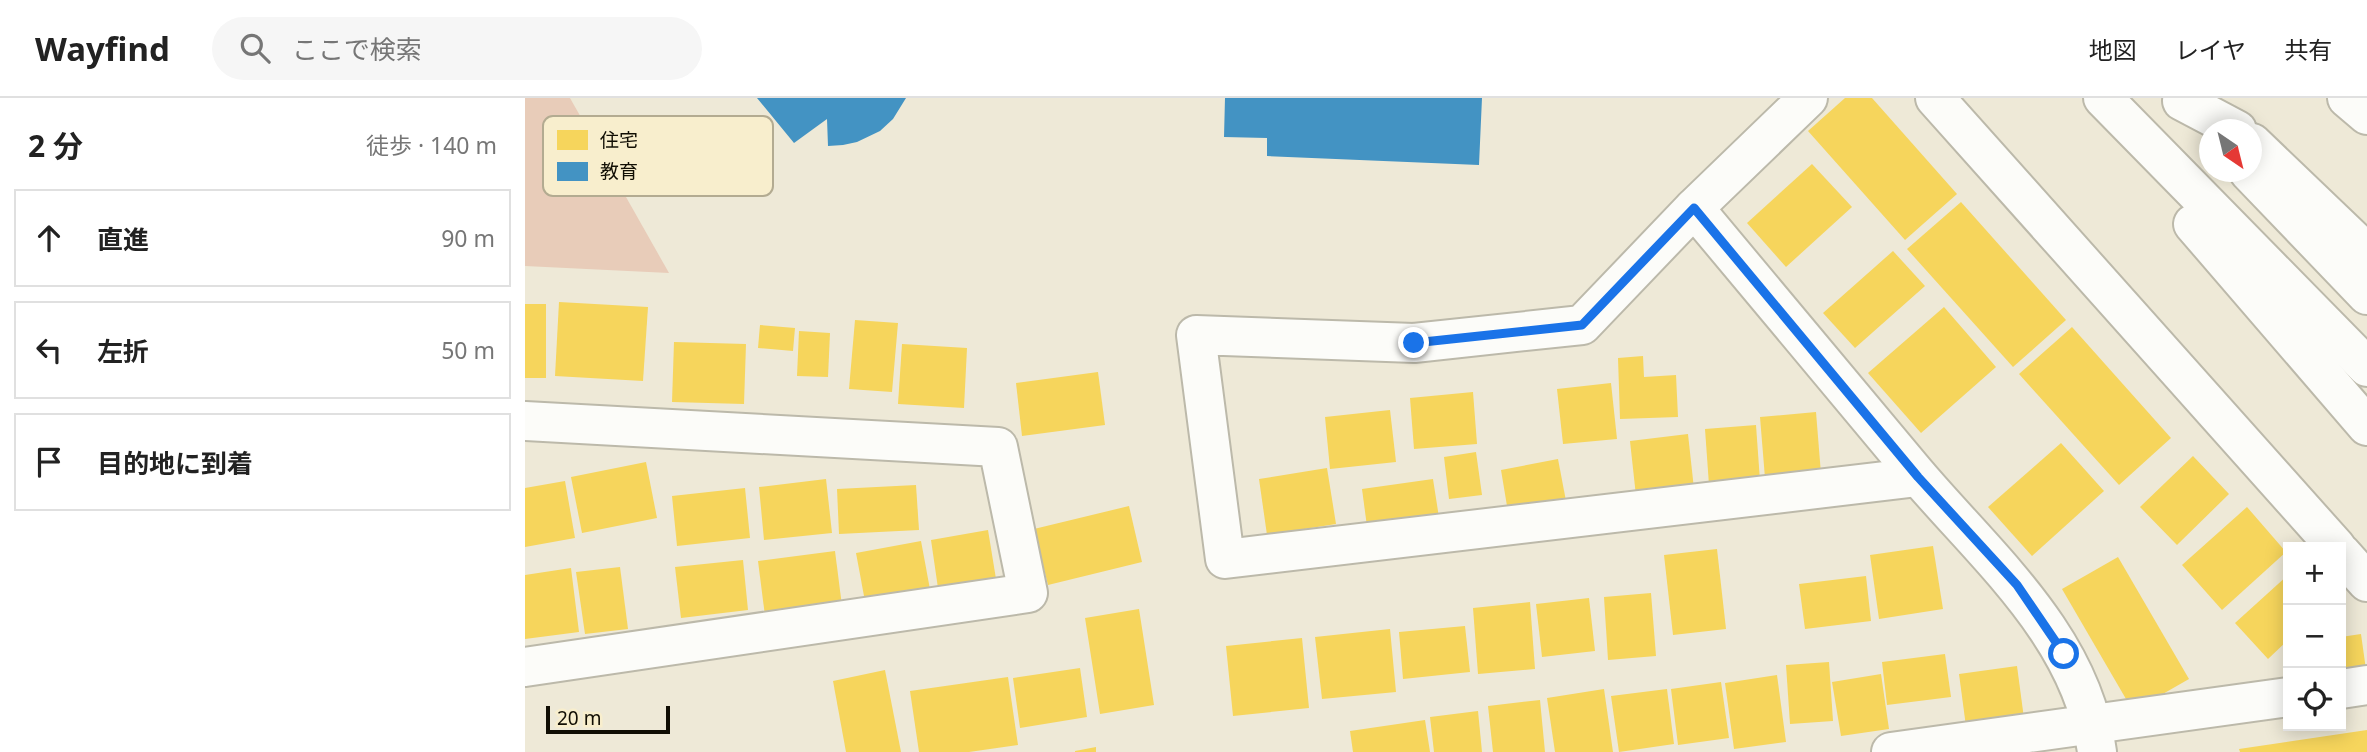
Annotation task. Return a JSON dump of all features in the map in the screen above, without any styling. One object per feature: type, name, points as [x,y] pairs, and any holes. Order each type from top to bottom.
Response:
[{"type":"street","points":[[1808,98],[1694,208],[1582,325],[1414,343],[1196,335],[1226,559],[1918,477]]},
{"type":"street","points":[[1935,98],[2332,542]]},
{"type":"street","points":[[2103,98],[2367,367]]},
{"type":"street","points":[[2347,98],[2367,115]]},
{"type":"street","points":[[2181,99],[2200,119]]},
{"type":"street","points":[[2181,99],[2217,119]]},
{"type":"street","points":[[2154,150],[2186,215],[2367,426]]},
{"type":"street","points":[[2262,153],[2367,253]]},
{"type":"street","points":[[2259,182],[2367,295]]},
{"type":"street","points":[[1694,208],[1918,477],[2017,585],[2064,654],[2095,738]]},
{"type":"street","points":[[525,421],[998,447],[1028,593],[525,667]]},
{"type":"street","points":[[2346,559],[2367,582]]},
{"type":"street","points":[[2346,688],[2367,685]]},
{"type":"street","points":[[1891,752],[2095,738],[2283,698]]},
{"type":"shaded area","points":[[525,98],[570,98],[580,116],[543,116],[543,196],[625,196],[669,273],[525,266]]},
{"type":"building: 住宅","points":[[1845,98],[1872,98],[1957,194],[1905,240],[1808,131]]},
{"type":"building: 住宅","points":[[1812,164],[1852,207],[1786,267],[1747,223]]},
{"type":"building: 住宅","points":[[1961,202],[2066,320],[2013,367],[1907,249]]},
{"type":"building: 住宅","points":[[1893,251],[1925,286],[1855,348],[1823,313]]},
{"type":"building: 住宅","points":[[559,302],[648,307],[643,381],[555,376]]},
{"type":"building: 住宅","points":[[525,304],[546,304],[546,378],[525,378]]},
{"type":"building: 住宅","points":[[1944,307],[1996,367],[1921,433],[1868,373]]},
{"type":"building: 住宅","points":[[855,320],[898,323],[892,392],[849,389]]},
{"type":"building: 住宅","points":[[760,325],[795,328],[793,351],[758,348]]},
{"type":"building: 住宅","points":[[2072,327],[2171,438],[2119,485],[2019,374]]},
{"type":"building: 住宅","points":[[799,331],[830,333],[828,377],[797,376]]},
{"type":"building: 住宅","points":[[674,342],[746,344],[744,404],[672,402]]},
{"type":"building: 住宅","points":[[902,344],[967,348],[964,408],[898,404]]},
{"type":"building: 住宅","points":[[1643,356],[1644,377],[1676,375],[1678,417],[1620,419],[1618,358]]},
{"type":"building: 住宅","points":[[1098,372],[1105,425],[1022,436],[1016,383]]},
{"type":"building: 住宅","points":[[1611,383],[1617,439],[1563,444],[1557,389]]},
{"type":"building: 住宅","points":[[1473,392],[1477,444],[1414,449],[1410,398]]},
{"type":"building: 住宅","points":[[1390,410],[1396,462],[1330,469],[1325,417]]},
{"type":"building: 住宅","points":[[1816,412],[1821,474],[1765,478],[1760,417]]},
{"type":"building: 住宅","points":[[1756,425],[1760,481],[1709,485],[1705,429]]},
{"type":"building: 住宅","points":[[1688,434],[1694,489],[1636,496],[1630,441]]},
{"type":"building: 住宅","points":[[2061,443],[2104,491],[2032,556],[1988,507]]},
{"type":"building: 住宅","points":[[1476,452],[1482,495],[1449,499],[1444,457]]},
{"type":"building: 住宅","points":[[2193,456],[2229,494],[2177,545],[2140,507]]},
{"type":"building: 住宅","points":[[1558,459],[1566,501],[1508,512],[1501,470]]},
{"type":"building: 住宅","points":[[646,462],[657,518],[582,533],[571,477]]},
{"type":"building: 住宅","points":[[1327,468],[1336,524],[1267,535],[1259,479]]},
{"type":"building: 住宅","points":[[826,479],[832,533],[764,540],[759,487]]},
{"type":"building: 住宅","points":[[1433,479],[1440,524],[1368,534],[1362,489]]},
{"type":"building: 住宅","points":[[565,481],[575,538],[525,547],[525,488]]},
{"type":"building: 住宅","points":[[916,485],[919,530],[839,534],[837,489]]},
{"type":"building: 住宅","points":[[745,488],[750,538],[677,546],[672,496]]},
{"type":"building: 住宅","points":[[1129,506],[1142,562],[1048,585],[1034,529]]},
{"type":"building: 住宅","points":[[2247,507],[2283,549],[2283,555],[2222,610],[2182,565]]},
{"type":"building: 住宅","points":[[988,530],[997,585],[939,595],[931,540]]},
{"type":"building: 住宅","points":[[921,541],[932,600],[867,612],[856,553]]},
{"type":"building: 住宅","points":[[1933,546],[1943,609],[1879,619],[1870,555]]},
{"type":"building: 住宅","points":[[1717,549],[1726,629],[1673,635],[1664,555]]},
{"type":"building: 住宅","points":[[835,551],[842,606],[765,616],[758,561]]},
{"type":"building: 住宅","points":[[2118,557],[2189,679],[2133,711],[2062,589]]},
{"type":"building: 住宅","points":[[743,560],[748,610],[681,618],[675,567]]},
{"type":"building: 住宅","points":[[620,567],[628,629],[585,634],[576,572]]},
{"type":"building: 住宅","points":[[571,568],[579,632],[525,639],[525,575]]},
{"type":"building: 住宅","points":[[1866,576],[1871,621],[1805,629],[1799,584]]},
{"type":"building: 住宅","points":[[2283,580],[2283,645],[2268,659],[2235,623]]},
{"type":"building: 住宅","points":[[1651,593],[1656,656],[1608,660],[1604,597]]},
{"type":"building: 住宅","points":[[1589,598],[1595,651],[1542,657],[1536,604]]},
{"type":"building: 住宅","points":[[1530,602],[1535,669],[1478,674],[1473,608]]},
{"type":"building: 住宅","points":[[1139,609],[1154,705],[1100,714],[1085,618]]},
{"type":"building: 住宅","points":[[1465,626],[1470,672],[1403,679],[1399,632]]},
{"type":"building: 住宅","points":[[1390,629],[1396,692],[1322,699],[1315,637]]},
{"type":"building: 住宅","points":[[2361,634],[2367,677],[2346,680],[2346,636]]},
{"type":"building: 住宅","points":[[1302,638],[1309,708],[1233,716],[1226,646]]},
{"type":"building: 住宅","points":[[1945,654],[1951,697],[1887,705],[1882,662]]},
{"type":"building: 住宅","points":[[1829,662],[1833,721],[1790,724],[1786,665]]},
{"type":"building: 住宅","points":[[2017,666],[2025,726],[1967,734],[1959,674]]},
{"type":"building: 住宅","points":[[1080,668],[1087,717],[1020,728],[1013,678]]},
{"type":"building: 住宅","points":[[885,670],[901,752],[846,752],[833,681]]},
{"type":"building: 住宅","points":[[1881,674],[1889,729],[1841,736],[1832,682]]},
{"type":"building: 住宅","points":[[1777,675],[1786,742],[1734,749],[1725,683]]},
{"type":"building: 住宅","points":[[1008,677],[1018,745],[969,752],[919,752],[910,691]]},
{"type":"building: 住宅","points":[[1721,682],[1729,738],[1678,745],[1671,689]]},
{"type":"building: 住宅","points":[[1604,689],[1613,752],[1555,752],[1547,698]]},
{"type":"building: 住宅","points":[[1667,689],[1674,744],[1619,752],[1611,696]]},
{"type":"building: 住宅","points":[[1540,700],[1545,752],[1493,752],[1488,706]]},
{"type":"building: 住宅","points":[[1478,711],[1482,752],[1434,752],[1430,717]]},
{"type":"building: 住宅","points":[[1425,720],[1430,752],[1353,752],[1350,731]]},
{"type":"building: 住宅","points":[[2367,730],[2367,752],[2240,752],[2239,749]]},
{"type":"building: 住宅","points":[[1096,747],[1096,752],[1075,752],[1075,751]]},
{"type":"building: 教育","points":[[757,98],[906,98],[893,119],[880,131],[857,142],[843,145],[828,146],[827,119],[794,143]]},
{"type":"building: 教育","points":[[1225,98],[1482,98],[1479,165],[1267,156],[1267,138],[1224,137]]},
{"type":"route","points":[[1414,343],[1582,325],[1694,208],[1918,477],[2017,585],[2064,654]]}]
